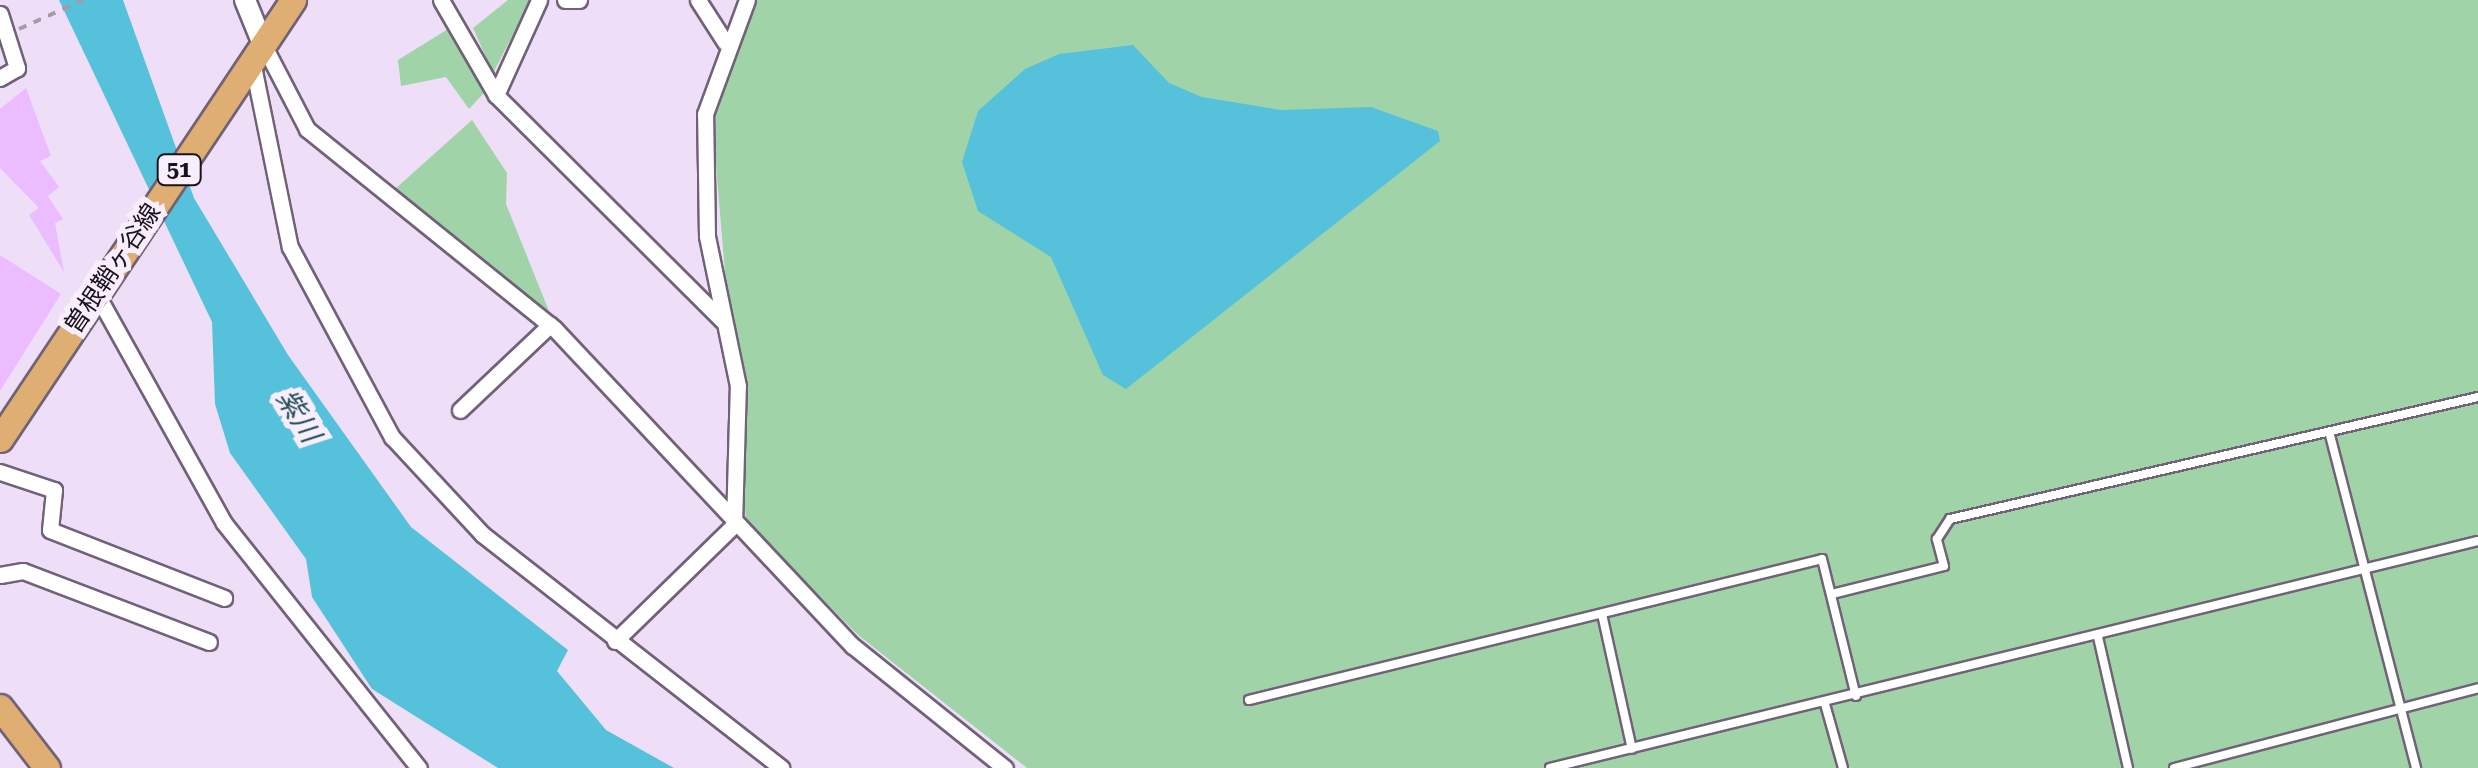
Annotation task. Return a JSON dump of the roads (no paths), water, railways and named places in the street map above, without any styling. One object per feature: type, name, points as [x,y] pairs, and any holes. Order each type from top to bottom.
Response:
[{"type":"main road","name":"曽根鞘ヶ谷線","points":[[0,438],[293,0]]},
{"type":"main road","points":[[0,706],[47,768]]},
{"type":"street","points":[[245,0],[258,53],[290,247],[392,437],[482,534],[782,768]]},
{"type":"street","points":[[441,0],[496,95],[722,320]]},
{"type":"street","points":[[496,95],[539,0]]},
{"type":"street","points":[[565,0],[579,0]]},
{"type":"street","points":[[698,0],[725,42]]},
{"type":"street","points":[[615,640],[734,525],[738,386],[722,320],[705,172],[706,114],[725,42],[747,0]]},
{"type":"street","points":[[0,14],[17,68],[0,78]]},
{"type":"street","points":[[258,53],[307,130],[550,325],[734,525],[854,646],[1005,768]]},
{"type":"street","points":[[101,285],[224,523],[418,768]]},
{"type":"street","points":[[460,410],[550,325]]},
{"type":"street","points":[[0,472],[54,490],[50,530],[224,598]]},
{"type":"street","points":[[0,576],[23,570],[209,642]]},
{"type":"lane","points":[[1832,594],[1944,566],[1937,539],[1950,519],[2330,435],[2478,397]]},
{"type":"lane","points":[[2330,435],[2416,768]]},
{"type":"lane","points":[[1550,768],[2478,542]]},
{"type":"lane","points":[[1249,700],[1822,559],[1856,696]]},
{"type":"lane","points":[[1602,614],[1632,749]]},
{"type":"lane","points":[[2098,637],[2128,768]]},
{"type":"lane","points":[[2174,768],[2478,688]]},
{"type":"lane","points":[[1825,704],[1843,768]]},
{"type":"water","name":"紫川","points":[[59,0],[123,0],[194,198],[288,355],[411,527],[568,650],[557,671],[606,730],[674,768],[498,768],[372,689],[312,597],[306,559],[230,453],[215,404],[212,322]]},
{"type":"water","points":[[1133,45],[1169,83],[1202,97],[1281,110],[1371,107],[1438,131],[1440,141],[1126,389],[1103,375],[1051,257],[978,211],[962,162],[978,111],[1025,69],[1059,54]]}]
